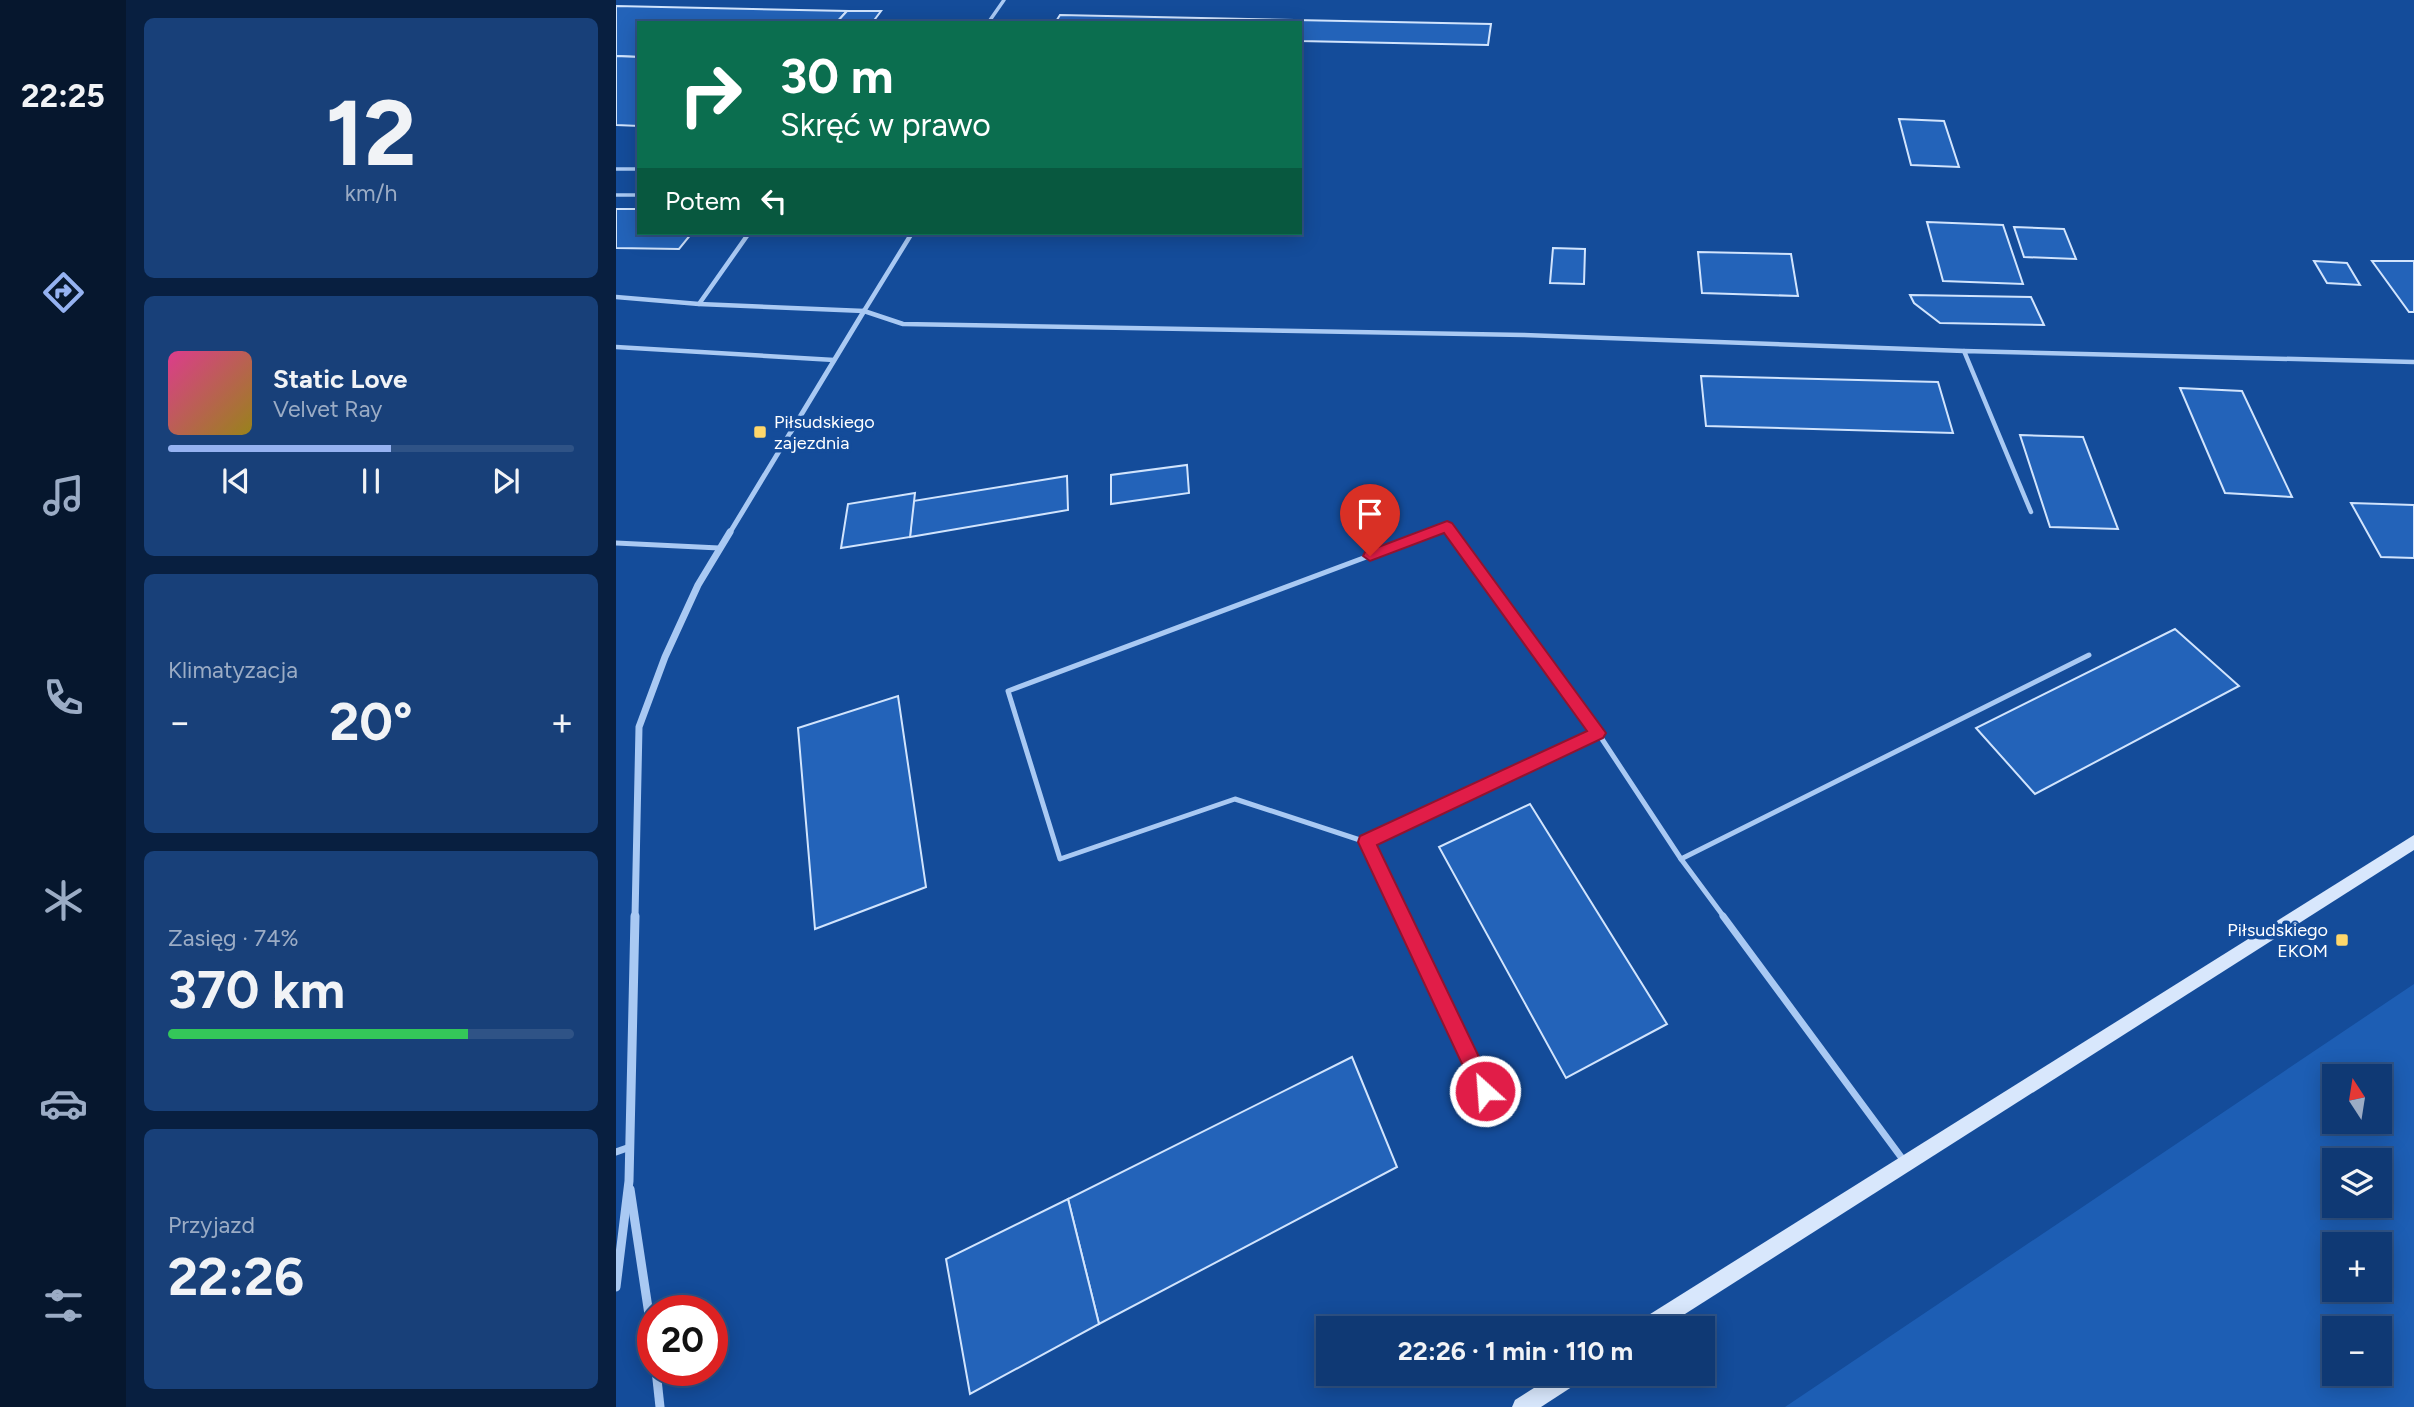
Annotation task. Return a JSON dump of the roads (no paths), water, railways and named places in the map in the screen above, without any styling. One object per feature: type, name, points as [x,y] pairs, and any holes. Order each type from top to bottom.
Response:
[{"type":"main road","points":[[1665,1316],[2414,842]]},
{"type":"main road","points":[[1522,1407],[1555,1386]]},
{"type":"street","points":[[616,1287],[629,1181],[639,727],[665,657],[719,548],[864,310]]},
{"type":"street","points":[[629,1181],[646,1295]]},
{"type":"street","points":[[658,1386],[660,1407]]},
{"type":"lane","points":[[989,21],[1004,0]]},
{"type":"lane","points":[[616,169],[637,169]]},
{"type":"lane","points":[[616,195],[637,195]]},
{"type":"lane","points":[[699,304],[748,235]]},
{"type":"lane","points":[[864,310],[911,235]]},
{"type":"lane","points":[[616,297],[811,312],[864,310],[903,324],[1524,335],[1964,351],[2414,362]]},
{"type":"lane","points":[[616,347],[834,360]]},
{"type":"lane","points":[[1964,351],[2031,512]]},
{"type":"lane","points":[[1598,733],[1366,842],[1235,799],[1060,859],[1008,691],[1447,527],[1598,733],[1681,859],[1906,1163]]},
{"type":"lane","points":[[616,543],[719,548]]},
{"type":"lane","points":[[1681,859],[2089,655]]},
{"type":"lane","points":[[1366,842],[1485,1091]]},
{"type":"lane","points":[[616,1152],[630,1147]]},
{"type":"place","name":"Piłsudskiego zajezdnia","points":[[760,432]]},
{"type":"place","name":"Piłsudskiego EKOM","points":[[2342,940]]}]
